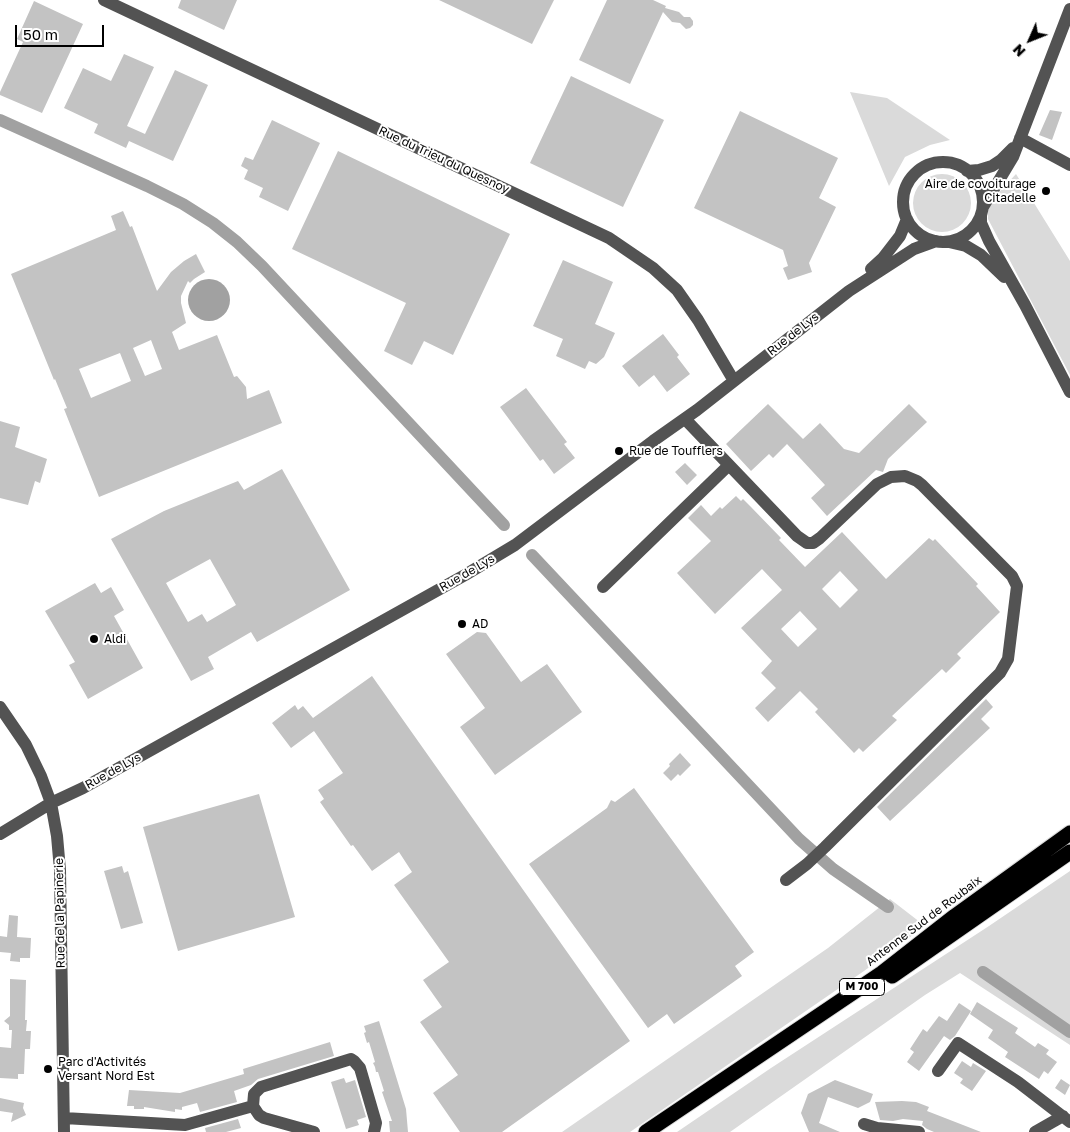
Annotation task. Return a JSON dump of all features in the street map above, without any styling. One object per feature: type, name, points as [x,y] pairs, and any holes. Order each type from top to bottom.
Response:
[{"type":"highway","name":"Antenne Sud de Roubaix","points":[[646,1132],[882,973],[961,911],[1070,833]]},
{"type":"highway","name":"Antenne Sud de Roubaix","points":[[661,1132],[908,966],[1070,852]]},
{"type":"street","name":"Rue du Trieu du Quesnoy","points":[[104,0],[609,238],[649,264],[677,290],[698,320],[734,381]]},
{"type":"street","points":[[949,242],[961,238],[971,231],[1005,172],[1070,9]]},
{"type":"street","points":[[1020,138],[1070,165]]},
{"type":"street","points":[[967,171],[980,170],[992,166],[1006,155],[1020,138]]},
{"type":"street","points":[[1025,305],[990,262],[966,246],[949,242],[936,242],[918,234],[907,219],[904,207],[904,194],[908,183],[916,173],[926,166],[950,163],[967,171],[978,184],[982,195],[981,223],[989,241],[1025,305],[1070,392]]},
{"type":"street","name":"Rue de Lys","points":[[849,291],[892,248],[900,236],[907,219]]},
{"type":"street","name":"Rue de Lys","points":[[51,803],[82,788],[492,559],[532,533],[685,419],[849,291],[914,249],[936,242]]},
{"type":"street","points":[[685,419],[728,466],[797,536],[807,543],[813,543],[820,538],[877,484],[897,476],[911,478],[922,485],[1012,576],[1018,586],[1008,659],[1004,668],[807,864],[786,880]]},
{"type":"street","points":[[603,587],[728,466]]},
{"type":"street","name":"Rue de la Papinerie","points":[[0,707],[26,745],[41,776],[51,803],[58,836],[60,859],[64,1132]]},
{"type":"street","points":[[0,834],[51,803]]},
{"type":"street","points":[[938,1071],[958,1043],[1018,1082],[1066,1119],[1035,1132]]},
{"type":"street","points":[[314,1132],[259,1115],[253,1106],[254,1094],[261,1087],[351,1060],[354,1060],[360,1068],[376,1123],[374,1132]]},
{"type":"street","points":[[64,1118],[185,1125],[253,1106]]},
{"type":"street","points":[[864,1124],[877,1128],[919,1132]]},
{"type":"shaded area","points":[[850,92],[887,98],[950,140],[930,145],[905,157],[889,186]]},
{"type":"shaded area","points":[[936,174],[948,174],[963,182],[971,197],[971,209],[963,224],[948,232],[936,232],[921,224],[913,209],[913,197],[921,182]]},
{"type":"shaded area","points":[[1016,174],[1070,261],[1070,375],[988,219],[988,204]]},
{"type":"shaded area","points":[[205,279],[213,279],[224,285],[230,300],[224,315],[213,321],[205,321],[194,315],[188,304],[188,296],[194,285]]},
{"type":"shaded area","points":[[1070,871],[1070,1045],[960,973],[925,995],[730,1132],[677,1132],[771,1068]]},
{"type":"shaded area","points":[[890,899],[925,926],[864,971],[630,1132],[562,1132],[828,948]]},
{"type":"building","points":[[181,0],[237,0],[224,30],[178,8]]},
{"type":"building","points":[[439,0],[554,0],[532,44]]},
{"type":"building","points":[[607,0],[653,0],[666,6],[665,8],[679,12],[684,17],[690,17],[693,25],[686,29],[680,23],[672,22],[663,12],[630,84],[579,60]]},
{"type":"building","points":[[34,1],[83,24],[42,113],[0,95],[23,42],[17,39]]},
{"type":"building","points":[[124,54],[154,67],[127,126],[145,134],[175,70],[208,85],[173,161],[129,141],[126,148],[94,133],[98,124],[64,108],[83,68],[111,81]]},
{"type":"building","points":[[571,76],[664,120],[623,207],[530,163]]},
{"type":"building","points":[[1050,110],[1062,112],[1052,140],[1039,135]]},
{"type":"building","points":[[740,111],[838,158],[819,198],[836,207],[809,263],[812,272],[788,280],[783,268],[788,266],[783,250],[694,208]]},
{"type":"building","points":[[272,120],[320,143],[288,211],[259,197],[263,188],[244,179],[248,170],[241,166],[245,157],[253,160]]},
{"type":"building","points":[[338,151],[510,234],[453,355],[424,341],[412,365],[384,351],[406,303],[292,249]]},
{"type":"building","points":[[123,211],[130,227],[132,226],[157,291],[171,272],[196,254],[205,272],[190,283],[188,281],[181,296],[186,323],[172,332],[179,350],[217,335],[234,377],[237,376],[246,387],[247,399],[269,390],[282,423],[99,497],[64,409],[67,408],[11,274],[116,230],[111,216]],"holes":[[[151,340],[162,369],[145,376],[133,348]],[[120,353],[131,381],[91,398],[79,369]]]},
{"type":"building","points":[[563,260],[613,282],[595,324],[615,333],[604,357],[596,364],[589,361],[585,369],[556,356],[563,339],[533,326]]},
{"type":"building","points":[[663,334],[679,355],[677,357],[690,374],[667,392],[654,375],[639,387],[622,366]]},
{"type":"building","points":[[526,388],[567,442],[564,444],[575,458],[554,474],[543,459],[540,461],[500,407]]},
{"type":"building","points":[[768,404],[803,439],[820,423],[844,449],[859,453],[909,404],[927,422],[888,459],[883,472],[876,470],[827,516],[811,498],[825,485],[787,444],[773,458],[769,454],[751,471],[726,444]]},
{"type":"building","points":[[0,421],[20,427],[15,447],[47,459],[40,483],[35,481],[28,505],[0,498]]},
{"type":"building","points":[[685,463],[697,475],[687,485],[675,472]]},
{"type":"building","points":[[282,469],[350,590],[257,642],[251,632],[208,657],[214,669],[191,681],[111,539],[164,511],[238,481],[244,490]],"holes":[[[210,559],[236,605],[207,622],[202,614],[188,622],[166,583]]]},
{"type":"building","points":[[736,496],[741,501],[743,499],[781,538],[779,540],[805,567],[842,532],[886,579],[929,538],[933,541],[935,539],[978,584],[976,586],[1000,612],[957,654],[961,658],[946,673],[942,669],[892,716],[897,720],[863,752],[859,748],[854,753],[815,712],[818,709],[800,691],[768,722],[755,708],[776,688],[761,673],[772,661],[741,628],[782,590],[762,569],[715,614],[677,573],[711,541],[688,518],[701,505],[711,516],[720,507],[722,509]],"holes":[[[840,571],[858,590],[840,608],[822,589]],[[800,611],[817,629],[798,647],[781,629]]]},
{"type":"building","name":"Aldi","points":[[95,583],[101,593],[111,587],[124,610],[114,616],[143,668],[88,699],[69,665],[75,662],[45,611]]},
{"type":"building","points":[[477,632],[486,633],[521,682],[547,664],[582,712],[495,775],[460,727],[485,708],[446,654]]},
{"type":"building","points":[[372,676],[630,1041],[502,1132],[460,1132],[433,1093],[458,1075],[420,1022],[442,1007],[423,980],[449,962],[394,885],[412,872],[399,852],[372,871],[353,845],[351,846],[320,802],[324,799],[318,790],[343,773],[314,731],[291,748],[272,723],[295,705],[298,710],[303,706],[313,718]]},
{"type":"building","points":[[986,699],[993,707],[981,719],[990,728],[890,821],[877,807]]},
{"type":"building","points":[[680,753],[691,765],[680,776],[678,774],[671,781],[663,773]]},
{"type":"building","points":[[634,788],[754,952],[735,966],[742,976],[674,1024],[667,1014],[648,1028],[529,864],[607,808],[611,800],[615,802]]},
{"type":"building","points":[[259,794],[295,917],[178,951],[143,827]]},
{"type":"building","points":[[122,866],[124,873],[128,871],[143,923],[121,929],[104,871]]},
{"type":"building","points":[[9,915],[18,916],[17,937],[31,938],[30,958],[20,958],[20,962],[10,961],[11,953],[0,952],[0,936],[7,937]]},
{"type":"building","points":[[10,979],[26,980],[26,1031],[31,1031],[30,1049],[25,1049],[24,1074],[18,1074],[18,1079],[0,1078],[0,1047],[11,1048],[12,1030],[9,1030],[9,1025],[4,1021],[10,1016]]},
{"type":"building","points":[[977,1002],[1018,1028],[1015,1033],[1035,1047],[1038,1043],[1049,1050],[1046,1054],[1057,1062],[1048,1074],[1044,1071],[1039,1079],[1005,1057],[1008,1052],[988,1038],[993,1030],[970,1014]]},
{"type":"building","points":[[959,1003],[971,1011],[955,1036],[950,1040],[944,1036],[919,1071],[907,1062],[914,1052],[910,1049],[923,1029],[927,1032],[939,1016],[947,1021]]},
{"type":"building","points":[[379,1021],[406,1109],[408,1132],[390,1132],[389,1121],[392,1121],[382,1092],[384,1091],[378,1072],[376,1072],[373,1063],[375,1062],[369,1042],[367,1043],[364,1033],[366,1032],[364,1026]]},
{"type":"building","points":[[330,1042],[334,1056],[258,1079],[251,1085],[234,1091],[237,1102],[200,1112],[197,1103],[182,1107],[182,1110],[175,1109],[175,1112],[144,1107],[144,1109],[134,1109],[134,1106],[127,1106],[129,1090],[180,1093],[244,1074],[243,1069]]},
{"type":"building","points":[[962,1061],[971,1067],[973,1063],[986,1071],[972,1091],[960,1083],[963,1079],[954,1073]]},
{"type":"building","points":[[344,1078],[346,1083],[355,1080],[366,1117],[357,1120],[359,1125],[346,1129],[331,1082]]},
{"type":"building","points":[[1061,1079],[1070,1085],[1065,1095],[1055,1088]]},
{"type":"building","points":[[835,1080],[873,1094],[870,1102],[858,1108],[828,1097],[819,1123],[840,1132],[809,1132],[801,1113],[808,1094]]},
{"type":"building","points":[[0,1098],[24,1103],[23,1108],[26,1115],[11,1122],[13,1113],[0,1111]]},
{"type":"building","points":[[875,1102],[916,1102],[929,1107],[927,1111],[981,1132],[934,1132],[922,1125],[923,1121],[903,1119],[893,1121],[880,1120]]},
{"type":"building","points":[[238,1119],[241,1128],[226,1132],[206,1132],[205,1128]]},
{"type":"waterway","points":[[0,120],[183,204],[213,223],[237,242],[262,266],[504,525]]},
{"type":"waterway","points":[[532,555],[799,839],[833,869],[888,907]]},
{"type":"waterway","points":[[983,972],[1070,1032]]},
{"type":"place","name":"Aire de covoiturage Citadelle","points":[[1046,191]]},
{"type":"place","name":"Rue de Toufflers","points":[[619,451]]},
{"type":"place","name":"AD","points":[[462,624]]},
{"type":"place","name":"Aldi","points":[[94,639]]},
{"type":"place","name":"Parc d'Activités Versant Nord Est","points":[[48,1069]]}]
